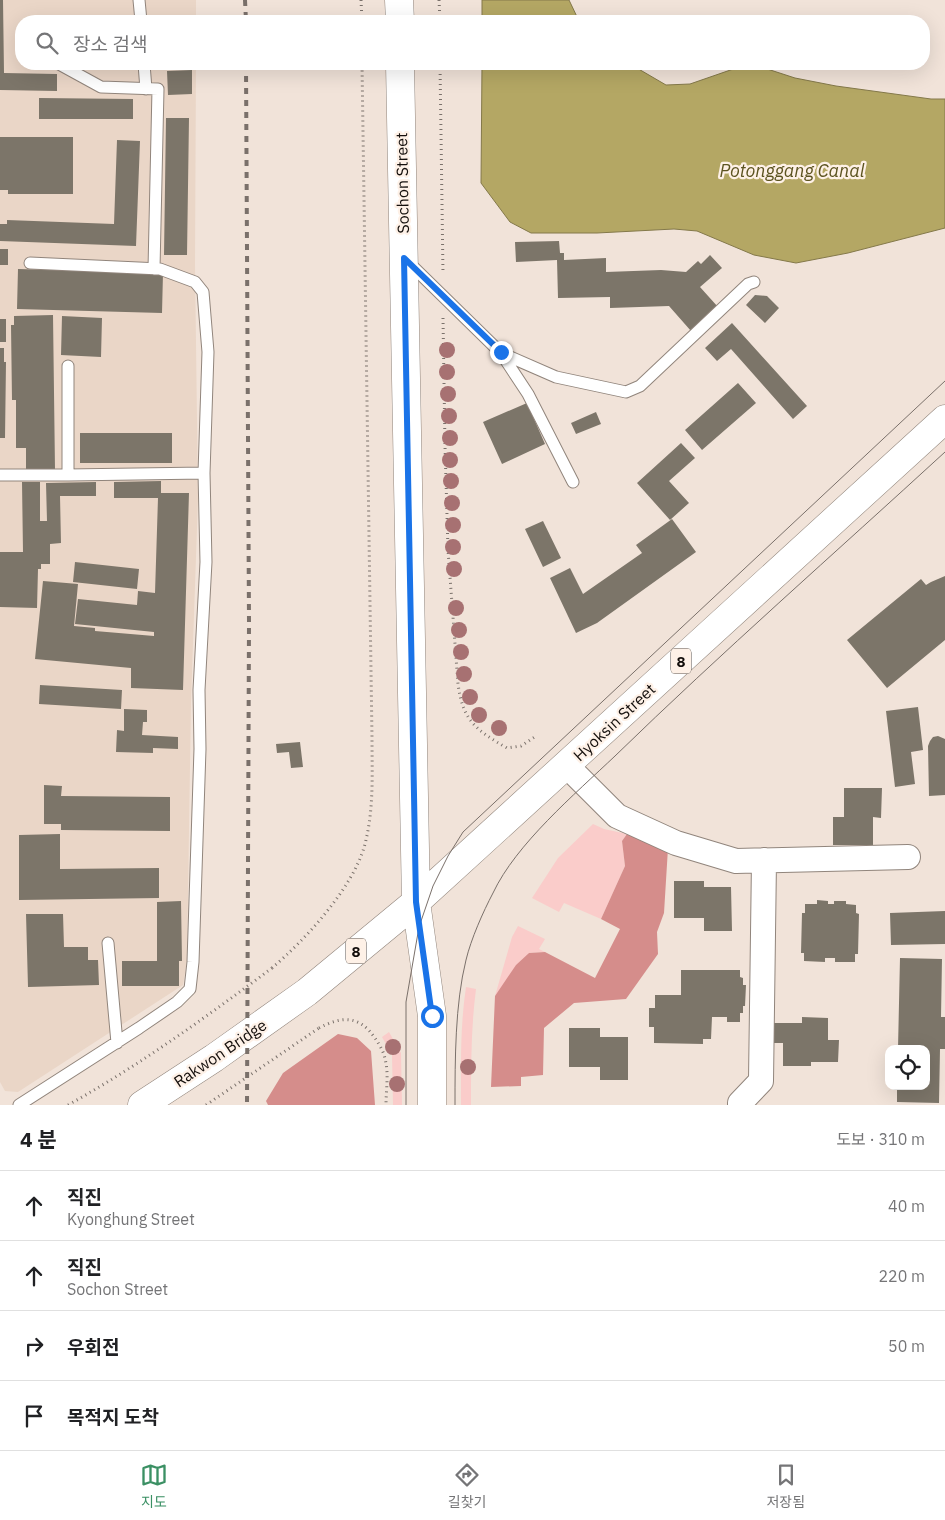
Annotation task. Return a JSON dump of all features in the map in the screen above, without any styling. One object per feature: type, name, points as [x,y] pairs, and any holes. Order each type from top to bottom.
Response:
[{"type":"main road","points":[[399,0],[400,15]]},
{"type":"main road","name":"Sochon Street","points":[[400,70],[416,902],[432,1016],[432,1105]]},
{"type":"main road","name":"Hyoksin Street","points":[[416,902],[945,419]]},
{"type":"main road","name":"Rakwon Bridge","points":[[142,1105],[297,1000],[416,902]]},
{"type":"street","points":[[567,766],[617,816],[676,843],[736,861],[908,857]]},
{"type":"street","points":[[740,1105],[761,1081],[764,860]]},
{"type":"lane","points":[[139,0],[140,15]]},
{"type":"lane","points":[[70,70],[101,87],[158,89],[154,268]]},
{"type":"lane","points":[[144,70],[146,89]]},
{"type":"lane","points":[[404,258],[501,352],[528,394],[573,482]]},
{"type":"lane","points":[[19,1105],[117,1043],[177,1002],[190,989],[193,962],[200,750],[199,690],[206,562],[204,473],[208,352],[203,292],[195,282],[160,269],[30,263]]},
{"type":"lane","points":[[501,352],[556,376],[626,392],[640,386],[748,284],[754,282]]},
{"type":"lane","points":[[68,366],[68,475]]},
{"type":"lane","points":[[0,475],[204,473]]},
{"type":"lane","points":[[108,943],[117,1043]]},
{"type":"path","points":[[361,0],[362,15]]},
{"type":"path","points":[[439,0],[440,15]]},
{"type":"path","points":[[68,1105],[100,1087],[190,1029],[283,959],[328,910],[348,881],[365,845],[372,806],[372,738],[362,70]]},
{"type":"path","points":[[440,70],[448,550],[460,701],[467,717],[478,730],[507,748],[521,746],[536,736]]},
{"type":"path","points":[[206,1105],[318,1028],[330,1022],[346,1019],[361,1022],[379,1045],[385,1058],[386,1105]]},
{"type":"shaded area","points":[[0,0],[196,0],[196,15],[15,15],[15,70],[196,70],[195,265],[198,499],[191,702],[187,960],[183,985],[18,1092],[5,1091],[0,1082]]},
{"type":"shaded area","points":[[593,824],[604,829],[627,834],[622,841],[625,866],[601,919],[564,903],[559,912],[532,898],[558,858]]},
{"type":"shaded area","points":[[627,834],[638,834],[668,848],[664,913],[657,932],[658,954],[626,999],[574,1003],[544,1028],[543,1075],[521,1077],[521,1086],[491,1087],[495,996],[516,965],[529,953],[545,952],[595,978],[620,929],[601,919],[625,866],[622,841]]},
{"type":"shaded area","points":[[518,926],[545,939],[539,949],[545,952],[529,953],[495,996],[512,937]]},
{"type":"shaded area","points":[[466,987],[476,989],[472,1032],[471,1105],[461,1105],[462,1031]]},
{"type":"shaded area","points":[[389,1032],[401,1053],[402,1105],[393,1105],[392,1055],[382,1037]]},
{"type":"shaded area","points":[[338,1034],[357,1038],[371,1051],[375,1105],[268,1105],[266,1101],[283,1073]]},
{"type":"water","points":[[482,0],[569,0],[576,15],[482,15]]},
{"type":"water","name":"Potonggang Canal","points":[[482,70],[640,70],[666,85],[690,84],[730,70],[770,70],[795,78],[836,86],[931,99],[945,99],[945,228],[848,253],[796,263],[754,255],[697,231],[674,229],[597,233],[531,233],[510,222],[481,183]]},
{"type":"building","points":[[0,0],[3,0],[4,73],[57,74],[57,91],[0,90]]},
{"type":"building","points":[[192,70],[192,94],[168,95],[167,71]]},
{"type":"building","points":[[39,98],[133,99],[133,119],[39,119]]},
{"type":"building","points":[[166,118],[189,118],[187,255],[164,255]]},
{"type":"building","points":[[0,137],[73,137],[73,194],[8,194],[8,190],[0,190]]},
{"type":"building","points":[[117,140],[140,141],[136,246],[0,241],[0,224],[7,224],[7,220],[114,224]]},
{"type":"building","points":[[559,241],[560,253],[564,253],[564,260],[606,258],[606,272],[661,270],[686,272],[698,261],[701,264],[710,255],[722,268],[700,287],[718,307],[691,331],[669,306],[610,308],[610,297],[558,298],[557,260],[516,262],[515,242]]},
{"type":"building","points":[[0,249],[8,249],[8,265],[0,265]]},
{"type":"building","points":[[18,269],[163,273],[162,313],[17,309]]},
{"type":"building","points":[[755,295],[767,296],[779,308],[765,323],[746,305]]},
{"type":"building","points":[[53,315],[55,470],[26,471],[26,448],[16,448],[16,400],[12,400],[11,325],[14,325],[14,316]]},
{"type":"building","points":[[62,316],[102,318],[101,357],[61,355]]},
{"type":"building","points":[[0,319],[6,319],[6,342],[0,342]]},
{"type":"building","points":[[732,323],[807,406],[793,419],[731,349],[717,361],[705,348]]},
{"type":"building","points":[[0,348],[4,348],[4,362],[6,362],[5,438],[0,438]]},
{"type":"building","points":[[738,383],[756,403],[702,450],[685,430]]},
{"type":"building","points":[[527,403],[545,444],[502,464],[483,422]]},
{"type":"building","points":[[596,412],[601,424],[576,434],[571,423]]},
{"type":"building","points":[[80,433],[172,433],[172,463],[80,463]]},
{"type":"building","points":[[681,443],[695,458],[669,481],[689,503],[670,520],[637,483]]},
{"type":"building","points":[[161,481],[161,493],[189,493],[183,690],[131,688],[131,668],[35,659],[43,581],[78,584],[74,626],[95,628],[95,631],[154,636],[154,632],[75,624],[78,599],[137,605],[138,591],[155,593],[158,498],[114,498],[114,482]]},
{"type":"building","points":[[22,482],[40,482],[40,521],[47,521],[46,483],[96,482],[96,496],[60,496],[61,543],[50,544],[50,564],[41,564],[41,569],[38,569],[37,608],[0,607],[0,552],[23,552]]},
{"type":"building","points":[[672,519],[696,552],[597,623],[576,633],[550,578],[570,568],[583,594],[642,553],[636,545]]},
{"type":"building","points":[[543,521],[561,558],[543,567],[525,529]]},
{"type":"building","points":[[75,562],[139,569],[137,589],[73,582]]},
{"type":"building","points":[[945,576],[945,640],[887,688],[847,640],[921,579],[926,585]]},
{"type":"building","points":[[40,685],[122,690],[121,709],[39,704]]},
{"type":"building","points":[[918,707],[923,750],[911,752],[915,784],[895,787],[886,711]]},
{"type":"building","points":[[124,709],[147,710],[147,722],[143,722],[142,735],[178,737],[178,749],[153,748],[153,753],[116,752],[117,730],[124,731]]},
{"type":"building","points":[[938,736],[945,739],[945,795],[929,796],[928,746],[933,737]]},
{"type":"building","points":[[300,742],[303,767],[291,768],[289,752],[277,753],[276,744]]},
{"type":"building","points":[[44,785],[62,786],[61,796],[170,797],[170,831],[61,830],[61,824],[44,824]]},
{"type":"building","points":[[844,788],[882,788],[881,818],[873,817],[873,845],[833,845],[833,817],[844,817]]},
{"type":"building","points":[[60,834],[60,869],[159,868],[159,898],[19,900],[19,835]]},
{"type":"building","points":[[674,881],[704,881],[704,887],[731,887],[732,931],[704,931],[704,918],[674,918]]},
{"type":"building","points":[[817,900],[828,901],[828,904],[834,904],[834,901],[846,901],[846,904],[856,905],[856,913],[859,914],[858,954],[855,954],[855,962],[835,962],[835,958],[825,958],[825,962],[804,961],[804,953],[801,953],[802,913],[805,913],[805,904],[817,904]]},
{"type":"building","points":[[181,901],[182,961],[179,961],[179,986],[122,986],[122,961],[157,961],[157,902]]},
{"type":"building","points":[[945,911],[945,944],[891,945],[890,913]]},
{"type":"building","points":[[26,914],[63,914],[64,947],[88,947],[88,960],[98,960],[99,985],[28,987]]},
{"type":"building","points":[[900,958],[942,959],[941,1017],[945,1017],[945,1049],[940,1049],[939,1103],[897,1102],[897,1090],[930,1090],[930,1045],[898,1045]]},
{"type":"building","points":[[681,970],[740,970],[743,985],[746,985],[745,1006],[743,1006],[743,1013],[740,1013],[740,1022],[727,1022],[727,1017],[712,1017],[711,1039],[703,1039],[703,1044],[654,1043],[654,1027],[649,1027],[649,1008],[655,1008],[655,995],[681,995]]},
{"type":"building","points":[[802,1017],[828,1018],[828,1040],[839,1040],[838,1062],[811,1062],[811,1066],[783,1066],[783,1043],[774,1043],[774,1023],[802,1023]]},
{"type":"building","points":[[569,1028],[600,1028],[600,1037],[628,1037],[628,1080],[600,1080],[600,1067],[569,1067]]},
{"type":"tram line","points":[[406,1105],[406,1002],[419,927],[433,886],[463,832],[945,381]]},
{"type":"tram line","points":[[455,1105],[458,1013],[466,960],[485,909],[503,875],[516,856],[548,820],[655,717],[945,452]]},
{"type":"railway","points":[[245,0],[246,15]]},
{"type":"railway","points":[[246,70],[249,623],[247,1105]]},
{"type":"route","points":[[432,1016],[416,902],[404,258],[501,352]]}]
